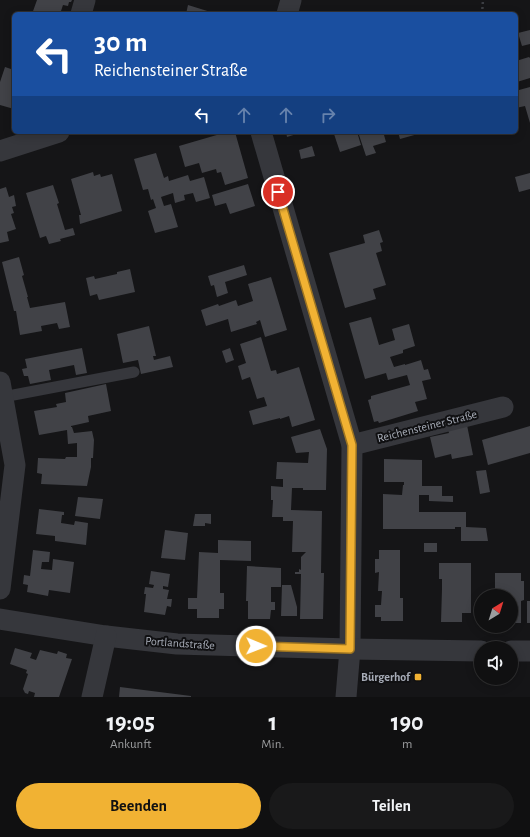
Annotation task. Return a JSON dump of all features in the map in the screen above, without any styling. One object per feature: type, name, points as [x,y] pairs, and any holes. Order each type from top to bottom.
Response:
[{"type":"street","points":[[81,12],[85,0]]},
{"type":"street","points":[[287,12],[291,0]]},
{"type":"street","points":[[0,151],[53,134]]},
{"type":"street","points":[[262,134],[352,445],[350,649],[346,697]]},
{"type":"street","points":[[0,589],[15,465],[1,390]]},
{"type":"street","name":"Reichensteiner Straße","points":[[352,445],[503,407]]},
{"type":"street","name":"Portlandstraße","points":[[0,619],[106,636],[177,644],[350,649],[474,650]]},
{"type":"street","points":[[92,697],[106,636]]},
{"type":"street","points":[[518,651],[530,651]]},
{"type":"lane","points":[[1,390],[134,372]]},
{"type":"path","points":[[482,12],[483,0]]},
{"type":"building","points":[[37,0],[72,0],[69,2],[68,6],[63,5],[61,12],[33,12]]},
{"type":"building","points":[[188,5],[211,12],[186,12]]},
{"type":"building","points":[[530,30],[530,44],[522,46],[518,33]]},
{"type":"building","points":[[530,58],[530,78],[518,82],[518,60]]},
{"type":"building","points":[[12,66],[12,108],[0,105],[0,82],[5,67],[11,69]]},
{"type":"building","points":[[518,86],[519,90],[530,87],[530,123],[525,106],[518,108]]},
{"type":"building","points":[[220,134],[236,134],[248,178],[225,185],[221,172],[217,173],[216,169],[202,173],[199,163],[185,167],[179,146]]},
{"type":"building","points":[[286,134],[297,134],[287,137]]},
{"type":"building","points":[[334,134],[358,134],[361,145],[340,152]]},
{"type":"building","points":[[359,134],[387,134],[384,135],[386,142],[373,146],[376,153],[366,156]]},
{"type":"building","points":[[399,134],[418,134],[400,139]]},
{"type":"building","points":[[312,146],[315,156],[301,159],[299,150]]},
{"type":"building","points":[[156,153],[164,178],[168,176],[169,181],[188,175],[190,181],[204,177],[210,198],[196,202],[193,193],[184,195],[185,200],[175,203],[173,193],[161,197],[164,206],[171,204],[178,227],[155,233],[148,211],[156,208],[153,199],[151,200],[148,189],[143,190],[134,159]]},
{"type":"building","points":[[93,172],[94,176],[100,174],[101,177],[112,174],[122,211],[80,224],[79,215],[81,215],[71,179]]},
{"type":"building","points":[[530,173],[530,189],[519,192],[515,177]]},
{"type":"building","points":[[248,184],[255,206],[230,214],[226,203],[215,206],[212,195]]},
{"type":"building","points":[[53,185],[65,230],[73,228],[75,235],[49,244],[46,236],[40,238],[26,193]]},
{"type":"building","points":[[6,187],[9,197],[14,195],[16,206],[12,207],[14,213],[11,214],[16,229],[7,232],[9,241],[0,243],[0,189]]},
{"type":"building","points":[[379,230],[383,242],[380,243],[382,251],[376,253],[386,285],[373,289],[376,299],[345,308],[329,253],[365,243],[363,235]]},
{"type":"building","points":[[19,257],[30,308],[65,302],[70,327],[59,329],[57,323],[41,326],[42,331],[20,335],[16,311],[14,311],[2,262]]},
{"type":"building","points":[[244,265],[247,275],[225,282],[228,293],[217,297],[214,285],[211,286],[208,276]]},
{"type":"building","points":[[130,269],[135,292],[99,300],[97,294],[90,296],[86,278],[94,276],[95,279],[117,274],[117,272]]},
{"type":"building","points":[[271,277],[287,330],[265,337],[260,320],[256,322],[257,324],[231,332],[228,319],[206,326],[201,310],[236,300],[238,306],[253,301],[248,284]]},
{"type":"building","points":[[371,317],[379,345],[395,340],[392,329],[409,324],[415,346],[403,350],[403,353],[390,357],[394,367],[421,360],[424,370],[428,369],[431,379],[422,381],[427,399],[415,402],[418,411],[379,423],[378,421],[374,422],[368,400],[371,399],[371,396],[410,385],[407,375],[388,380],[386,373],[365,379],[349,323]]},
{"type":"building","points":[[149,326],[156,356],[153,356],[154,360],[170,356],[173,367],[141,374],[138,360],[123,363],[117,334]]},
{"type":"building","points":[[261,337],[271,371],[276,370],[277,374],[299,367],[315,420],[292,427],[289,416],[253,425],[249,411],[267,406],[264,397],[257,399],[250,377],[242,380],[238,366],[246,363],[240,344]]},
{"type":"building","points":[[82,348],[87,373],[76,375],[74,365],[49,370],[51,380],[30,384],[28,376],[24,376],[22,369],[27,368],[25,359]]},
{"type":"building","points":[[230,348],[234,360],[226,363],[222,351]]},
{"type":"building","points":[[106,384],[111,411],[88,416],[89,422],[71,426],[74,433],[92,431],[94,440],[93,458],[91,458],[91,467],[87,486],[41,484],[42,474],[37,473],[38,458],[65,459],[66,457],[77,457],[77,443],[68,444],[67,430],[39,435],[34,411],[57,407],[56,404],[66,402],[65,393]]},
{"type":"building","points":[[467,425],[473,455],[452,459],[451,454],[435,458],[430,437],[449,433],[448,430]]},
{"type":"building","points":[[530,426],[530,453],[488,465],[482,440]]},
{"type":"building","points":[[320,429],[327,449],[326,490],[303,490],[303,488],[292,488],[291,510],[322,511],[321,573],[324,573],[323,619],[300,619],[301,574],[295,574],[295,572],[299,572],[299,569],[301,570],[301,557],[306,552],[292,552],[293,521],[283,521],[283,517],[272,517],[273,500],[271,500],[271,486],[283,487],[283,479],[276,479],[277,462],[308,463],[309,452],[296,453],[291,437]]},
{"type":"building","points":[[384,459],[422,460],[422,486],[442,486],[442,496],[453,496],[453,502],[429,501],[429,495],[419,495],[419,512],[466,512],[466,527],[486,528],[488,541],[461,541],[461,527],[455,527],[455,529],[383,529],[383,494],[402,495],[404,485],[404,482],[384,482]]},
{"type":"building","points":[[486,470],[490,492],[480,494],[476,471]]},
{"type":"building","points":[[78,497],[103,499],[100,519],[75,516]]},
{"type":"building","points":[[39,509],[64,512],[61,523],[74,525],[75,521],[88,523],[86,545],[55,541],[55,536],[36,534]]},
{"type":"building","points":[[195,514],[211,514],[211,524],[205,523],[205,526],[193,526]]},
{"type":"building","points":[[165,530],[188,533],[185,560],[161,558]]},
{"type":"building","points":[[218,540],[251,541],[251,561],[220,560],[220,593],[224,593],[224,609],[219,609],[219,618],[197,618],[197,609],[188,609],[188,598],[197,598],[199,552],[218,553]]},
{"type":"building","points":[[424,543],[437,543],[437,552],[424,552]]},
{"type":"building","points":[[33,550],[50,552],[49,562],[42,562],[41,569],[52,570],[53,559],[74,562],[70,593],[49,590],[48,596],[27,592],[28,585],[23,584],[24,575],[30,576]]},
{"type":"building","points":[[379,550],[400,550],[400,598],[403,598],[403,621],[381,621],[381,617],[375,617],[375,605],[381,605],[382,591],[378,591],[379,572],[375,573],[375,559],[379,559]]},
{"type":"building","points":[[439,563],[471,563],[471,613],[462,613],[462,622],[441,622],[442,579],[439,579]]},
{"type":"building","points":[[247,566],[281,568],[281,587],[271,587],[271,602],[275,602],[275,610],[271,610],[270,619],[248,619],[248,601],[246,601]]},
{"type":"building","points":[[151,571],[170,574],[168,587],[163,586],[163,589],[169,590],[167,599],[172,599],[171,607],[167,606],[165,615],[144,612],[146,594],[144,594],[145,587],[153,588],[154,585],[149,584]]},
{"type":"building","points":[[495,573],[521,573],[521,581],[524,581],[524,600],[521,601],[521,623],[518,623],[518,589],[495,589]]},
{"type":"building","points":[[282,585],[291,585],[297,607],[297,616],[281,616]]},
{"type":"building","points":[[527,601],[530,601],[530,623],[527,623]]},
{"type":"building","points":[[15,648],[32,653],[30,658],[36,660],[40,650],[57,654],[58,651],[67,654],[66,658],[72,659],[59,697],[34,697],[35,693],[29,691],[28,694],[25,693],[23,689],[28,674],[26,673],[27,670],[10,664]]},
{"type":"building","points":[[120,687],[191,696],[191,697],[119,697]]},
{"type":"place","name":"Bürgerhof","points":[[418,677]]},
{"type":"route","points":[[256,646],[350,649],[352,445],[278,192]]}]
